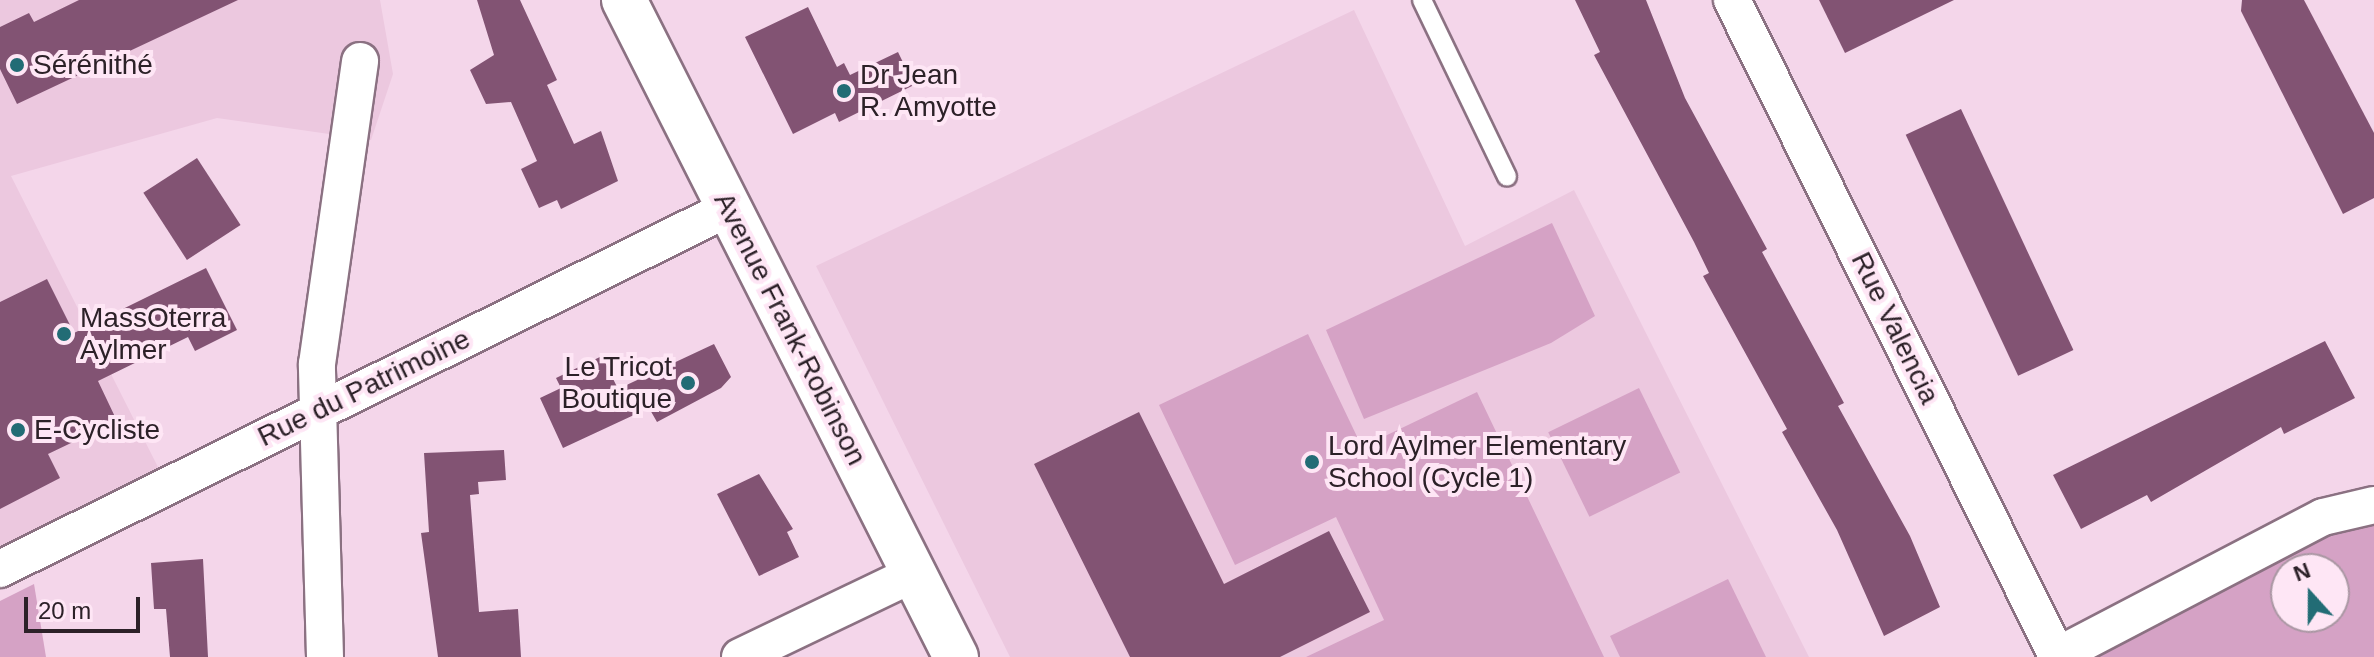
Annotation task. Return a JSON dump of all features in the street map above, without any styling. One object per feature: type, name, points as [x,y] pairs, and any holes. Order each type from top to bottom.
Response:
[{"type":"main road","name":"Avenue Frank-Robinson","points":[[624,0],[956,657]]},
{"type":"street","name":"Rue Valencia","points":[[1732,0],[2056,657]]},
{"type":"street","points":[[325,657],[315,412],[322,300],[360,61]]},
{"type":"street","name":"Rue du Patrimoine","points":[[0,569],[729,208]]},
{"type":"street","points":[[2056,657],[2323,517],[2374,505]]},
{"type":"street","points":[[740,657],[913,574]]},
{"type":"lane","points":[[1422,0],[1507,177]]},
{"type":"shaded area","points":[[0,0],[380,0],[393,74],[371,140],[217,118],[11,176],[163,477],[0,553]]},
{"type":"shaded area","name":"Lord Aylmer Elementary School (Cycle 1)","points":[[1354,10],[1465,246],[1574,190],[1809,657],[1010,657],[816,266]]},
{"type":"shaded area","points":[[1552,223],[1595,316],[1551,343],[1364,419],[1326,330]]},
{"type":"shaded area","points":[[1308,334],[1362,447],[1477,392],[1604,657],[1306,657],[1384,620],[1336,517],[1235,565],[1159,405]]},
{"type":"shaded area","points":[[1639,388],[1680,472],[1589,517],[1548,432]]},
{"type":"shaded area","points":[[2374,505],[2374,657],[2055,657],[2270,555],[2270,633],[2350,633],[2350,553],[2273,553]]},
{"type":"shaded area","points":[[1728,579],[1766,657],[1620,657],[1610,636]]},
{"type":"shaded area","points":[[34,584],[46,657],[0,657],[0,601]]},
{"type":"building","points":[[79,0],[238,0],[17,104],[0,69],[0,27],[29,13],[34,22]]},
{"type":"building","points":[[477,0],[520,0],[557,80],[547,85],[574,144],[601,131],[618,181],[561,209],[557,200],[539,208],[521,169],[537,161],[511,102],[486,104],[470,70],[494,55]]},
{"type":"building","points":[[1575,0],[1646,0],[1685,98],[1767,249],[1762,252],[1844,403],[1838,406],[1910,536],[1940,607],[1884,636],[1837,530],[1782,432],[1787,429],[1703,276],[1709,273],[1694,242],[1594,55],[1600,52]]},
{"type":"building","points":[[1819,0],[1954,0],[1845,53]]},
{"type":"building","points":[[2242,0],[2304,0],[2374,133],[2374,198],[2343,214],[2241,11]]},
{"type":"building","points":[[808,7],[837,67],[844,63],[850,75],[898,52],[914,85],[839,122],[835,113],[793,134],[745,37]]},
{"type":"building","points":[[1961,109],[2073,350],[2018,376],[1906,135]]},
{"type":"building","points":[[197,158],[241,225],[187,260],[143,193]]},
{"type":"building","points":[[206,268],[237,330],[195,351],[188,337],[98,381],[117,421],[48,454],[60,478],[0,509],[0,302],[47,279],[74,333]]},
{"type":"building","points":[[2325,341],[2355,398],[2284,434],[2281,427],[2151,502],[2147,495],[2081,529],[2053,475]]},
{"type":"building","points":[[714,344],[731,377],[721,388],[657,422],[649,408],[563,448],[540,398],[561,388],[556,378],[602,356],[618,389]]},
{"type":"building","points":[[1139,412],[1224,584],[1329,531],[1370,612],[1280,657],[1130,657],[1034,464]]},
{"type":"building","points":[[504,450],[506,480],[478,482],[479,494],[470,495],[479,612],[518,609],[521,657],[438,657],[421,533],[429,532],[424,453]]},
{"type":"building","points":[[759,474],[793,529],[787,532],[799,557],[759,576],[717,494]]},
{"type":"building","points":[[203,559],[208,657],[170,657],[166,609],[154,609],[151,563]]},
{"type":"place","name":"Sérénithé","points":[[17,65]]},
{"type":"place","name":"Dr Jean R. Amyotte","points":[[844,91]]},
{"type":"place","name":"MassOterra Aylmer","points":[[64,334]]},
{"type":"place","name":"Le Tricot Boutique","points":[[688,383]]},
{"type":"place","name":"E-Cycliste","points":[[18,430]]},
{"type":"place","name":"Lord Aylmer Elementary School (Cycle 1)","points":[[1312,462]]}]
